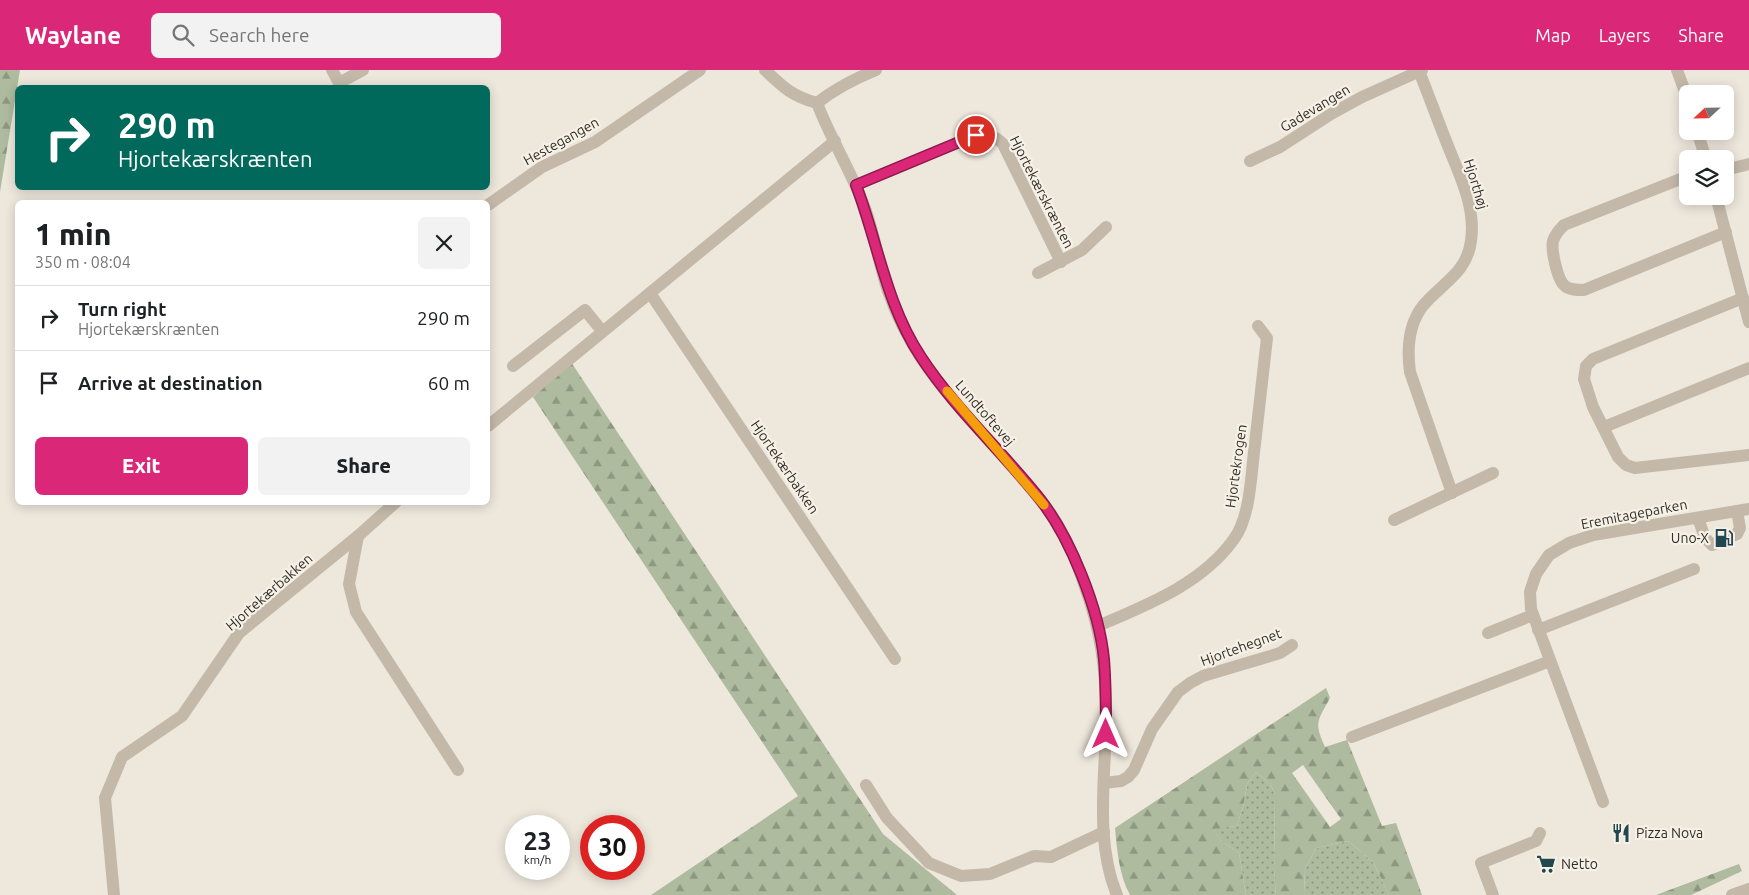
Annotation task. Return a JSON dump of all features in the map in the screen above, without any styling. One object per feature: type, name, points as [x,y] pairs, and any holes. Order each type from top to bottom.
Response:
[{"type":"street","points":[[332,70],[339,83],[363,70]]},
{"type":"street","name":"Hestegangen","points":[[490,204],[542,167],[595,142],[700,70]]},
{"type":"street","points":[[765,70],[788,91],[800,98],[817,103],[849,81],[876,70]]},
{"type":"street","points":[[1677,70],[1682,85]]},
{"type":"street","name":"Gadevangen","points":[[1250,162],[1280,147],[1331,114],[1421,71]]},
{"type":"street","name":"Hjorthøj","points":[[1421,71],[1465,190],[1472,220],[1471,242],[1465,261],[1455,276],[1422,307],[1411,331],[1408,352],[1410,372],[1452,493]]},
{"type":"street","name":"Lundtoftevej","points":[[817,103],[856,185],[888,291],[902,324],[921,357],[945,389],[1040,499],[1055,520],[1084,582],[1098,626],[1104,658],[1106,685],[1104,832],[1106,856],[1117,895]]},
{"type":"street","name":"Hjortekærskrænten","points":[[856,185],[976,135],[986,134],[996,137],[1003,144],[1061,262]]},
{"type":"street","points":[[490,424],[835,141]]},
{"type":"street","points":[[1734,168],[1749,164]]},
{"type":"street","points":[[1679,180],[1564,225],[1557,232],[1552,242],[1558,276],[1564,286],[1573,290],[1584,290],[1726,232]]},
{"type":"street","points":[[1718,205],[1749,322]]},
{"type":"street","name":"Hjortekærskrænten","points":[[1038,273],[1082,250],[1106,227]]},
{"type":"street","name":"Hjortekærbakken","points":[[650,292],[895,659]]},
{"type":"street","points":[[1743,298],[1592,359],[1586,366],[1584,378],[1594,407],[1618,457],[1626,465],[1635,468],[1749,455]]},
{"type":"street","points":[[513,366],[585,310],[602,331]]},
{"type":"street","name":"Hjortekrogen","points":[[1098,626],[1144,607],[1179,588],[1218,559],[1235,538],[1247,508],[1267,338],[1258,326]]},
{"type":"street","points":[[1604,427],[1749,368]]},
{"type":"street","points":[[1394,520],[1493,473]]},
{"type":"street","name":"Hjortekærbakken","points":[[114,895],[105,798],[122,757],[182,716],[240,633],[393,505]]},
{"type":"street","points":[[1698,518],[1705,538],[1712,545],[1737,534],[1743,510]]},
{"type":"street","name":"Eremitageparken","points":[[1604,802],[1533,616],[1530,592],[1536,574],[1549,555],[1569,542],[1593,535],[1743,510]]},
{"type":"street","points":[[358,536],[349,584],[356,612],[458,770]]},
{"type":"street","points":[[1538,630],[1694,569]]},
{"type":"street","points":[[1488,633],[1533,616]]},
{"type":"street","name":"Hjortehegnet","points":[[1104,783],[1121,781],[1134,770],[1152,729],[1178,692],[1203,676],[1280,653],[1292,645]]},
{"type":"street","points":[[1352,737],[1550,661]]},
{"type":"street","points":[[866,785],[887,818],[929,863],[961,876],[990,874],[1034,856],[1051,857],[1104,832]]},
{"type":"street","points":[[1493,895],[1481,863],[1536,841],[1540,833]]},
{"type":"street","points":[[1732,895],[1749,889]]},
{"type":"green space","points":[[0,70],[20,70],[18,85],[15,85],[15,100],[0,192]]},
{"type":"green space","points":[[571,362],[883,834],[957,895],[651,895],[798,796],[533,397]]},
{"type":"green space","points":[[1326,688],[1330,698],[1318,722],[1319,732],[1325,747],[1347,740],[1382,826],[1396,823],[1422,895],[1389,895],[1373,862],[1348,841],[1316,848],[1305,869],[1304,895],[1276,895],[1274,870],[1275,795],[1271,785],[1256,772],[1247,784],[1237,826],[1213,829],[1221,841],[1239,853],[1246,895],[1130,895],[1121,871],[1115,828]],"holes":[[[1303,765],[1341,819],[1330,827],[1292,773]]]},
{"type":"green space","points":[[1256,772],[1271,785],[1275,795],[1274,870],[1276,895],[1246,895],[1239,853],[1221,841],[1212,828],[1237,826],[1247,784]]},
{"type":"green space","points":[[1348,841],[1373,862],[1389,895],[1304,895],[1305,869],[1316,848]]},
{"type":"green space","points":[[1739,864],[1742,871],[1691,895],[1656,895]]},
{"type":"slow traffic","points":[[947,391],[1044,505]]},
{"type":"place","name":"Uno-X","points":[[1724,538]]},
{"type":"place","name":"Pizza Nova","points":[[1621,833]]},
{"type":"place","name":"Netto","points":[[1546,864]]},
{"type":"route","points":[[976,135],[856,185],[888,291],[902,324],[921,357],[945,389],[1040,499],[1065,538],[1084,582],[1098,626],[1104,658],[1106,685],[1106,734]]}]
